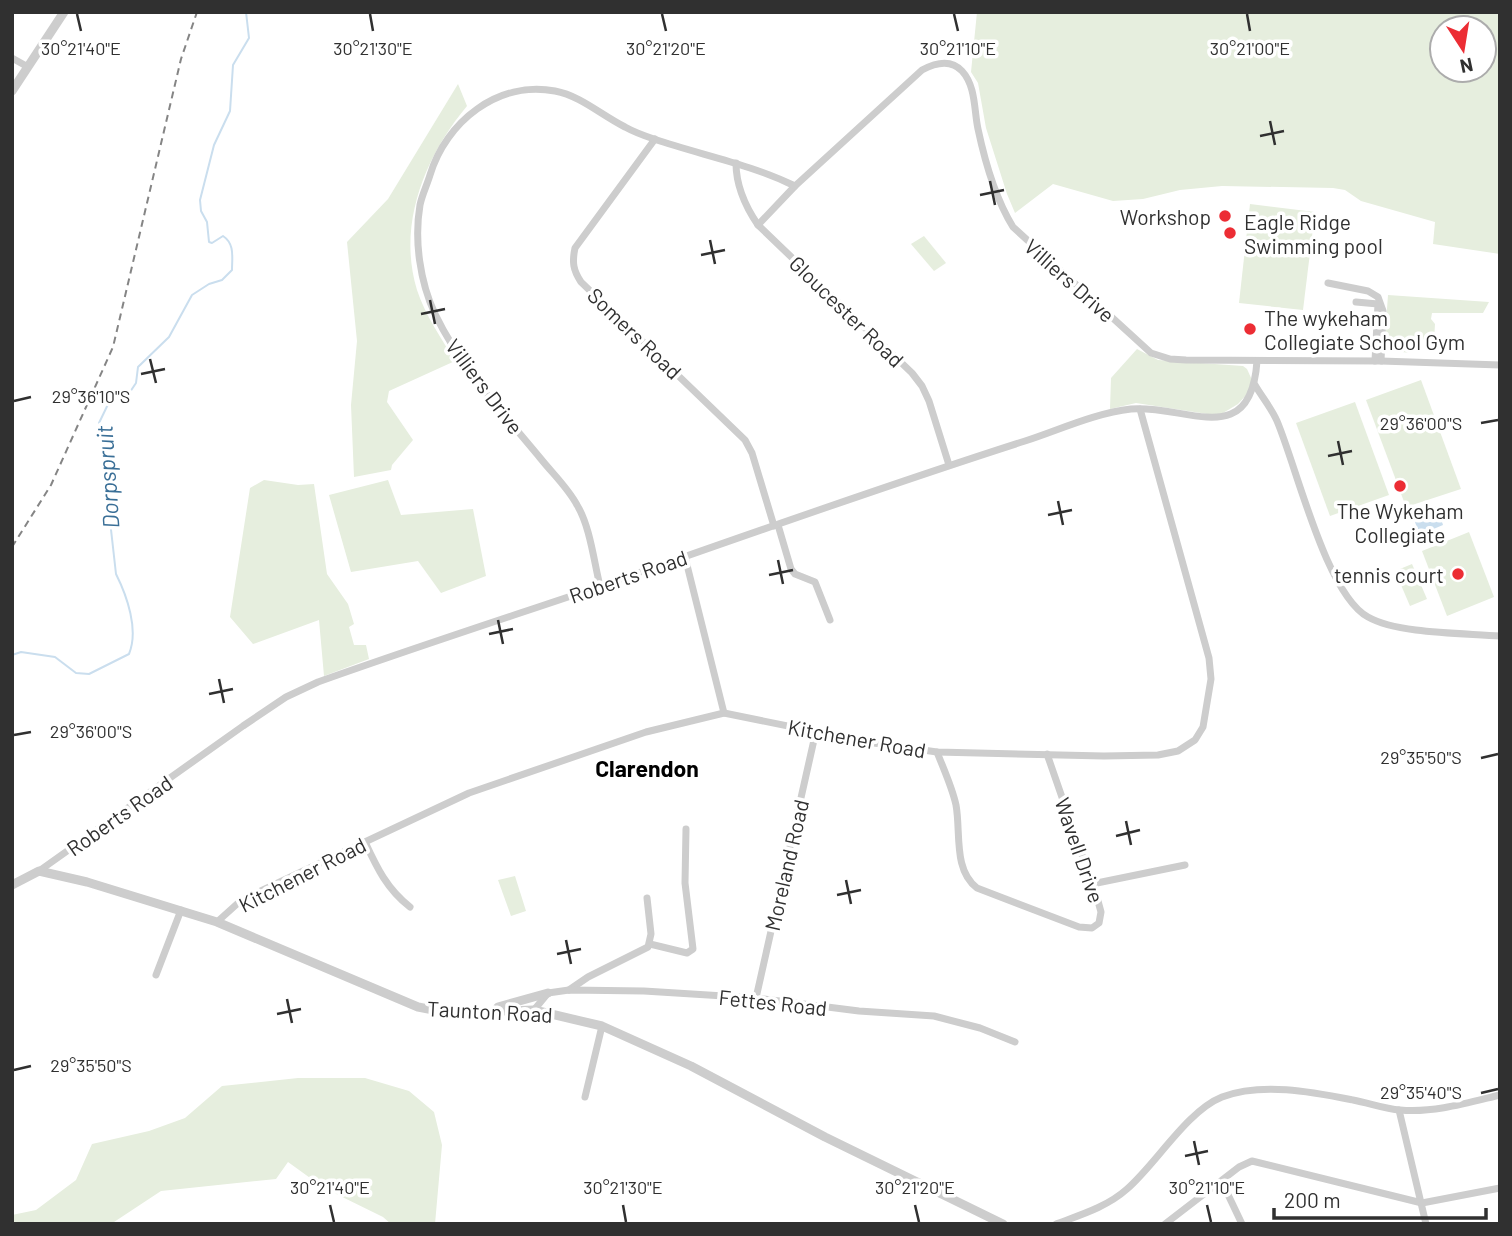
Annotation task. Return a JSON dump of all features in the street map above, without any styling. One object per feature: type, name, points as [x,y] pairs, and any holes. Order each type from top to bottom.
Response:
[{"type":"street","points":[[12,91],[64,12]]},
{"type":"street","points":[[12,58],[28,67]]},
{"type":"street","name":"Villiers Drive","points":[[758,225],[795,186],[922,70],[941,63],[954,65],[964,72],[970,85],[978,130],[999,203],[1019,234],[1151,353],[1170,359],[1500,365]]},
{"type":"street","name":"Villiers Drive","points":[[600,586],[577,505],[473,376],[450,344],[434,311],[423,278],[420,254],[420,205],[432,169],[464,119],[479,106],[522,90],[554,91],[585,103],[625,127],[655,139],[773,175],[795,186]]},
{"type":"street","name":"Somers Road","points":[[655,139],[575,248],[574,271],[581,282],[745,440],[752,453],[791,569],[795,574],[815,582],[830,620]]},
{"type":"street","name":"Gloucester Road","points":[[736,163],[743,199],[758,225],[912,373],[922,386],[949,465]]},
{"type":"street","points":[[1328,283],[1368,291],[1378,297],[1383,311],[1378,361]]},
{"type":"street","points":[[1356,302],[1378,304],[1378,361]]},
{"type":"street","points":[[1257,360],[1255,385],[1276,419],[1336,581],[1358,611],[1380,623],[1404,628],[1500,636]]},
{"type":"street","name":"Roberts Road","points":[[12,885],[39,871],[286,697],[318,682],[949,465],[1103,415],[1140,409],[1218,417],[1235,411],[1249,399],[1255,385]]},
{"type":"street","name":"Kitchener Road","points":[[217,922],[250,896],[479,790],[646,733],[724,713],[867,742],[937,752],[1158,755],[1186,747],[1195,740],[1203,727],[1211,679],[1209,658],[1140,409]]},
{"type":"street","points":[[685,557],[724,713]]},
{"type":"street","name":"Moreland Road","points":[[756,998],[816,731]]},
{"type":"street","name":"Wavell Drive","points":[[937,752],[956,804],[963,869],[968,881],[977,888],[1086,929],[1096,926],[1100,918],[1098,901],[1047,754]]},
{"type":"street","points":[[569,990],[650,944],[687,953],[693,949],[685,883],[687,829]]},
{"type":"street","points":[[365,842],[387,886],[410,907]]},
{"type":"street","points":[[1092,884],[1185,866]]},
{"type":"street","name":"Taunton Road","points":[[39,871],[87,882],[217,922],[418,1007],[449,1013],[534,1010],[602,1026],[691,1066],[825,1137],[1003,1224]]},
{"type":"street","points":[[647,898],[650,944]]},
{"type":"street","points":[[156,975],[181,910]]},
{"type":"street","name":"Fettes Road","points":[[548,993],[569,990],[644,991],[756,998],[859,1011],[934,1016],[980,1028],[1015,1042]]},
{"type":"street","points":[[489,1010],[548,993]]},
{"type":"street","points":[[534,1010],[548,993]]},
{"type":"street","points":[[585,1097],[602,1026]]},
{"type":"street","points":[[1057,1224],[1098,1208],[1125,1191],[1198,1112],[1220,1098],[1253,1091],[1295,1091],[1398,1110],[1443,1108],[1500,1095]]},
{"type":"street","points":[[1398,1110],[1426,1224]]},
{"type":"street","points":[[1166,1224],[1239,1167],[1256,1161],[1422,1203],[1500,1188]]},
{"type":"street","points":[[1222,1182],[1242,1224]]},
{"type":"green space","points":[[977,12],[1500,12],[1500,254],[1433,244],[1435,222],[1361,201],[1345,190],[1333,188],[1222,186],[1180,190],[1143,199],[1113,201],[1053,184],[1015,213],[986,128],[978,83],[971,72]]},
{"type":"green space","points":[[458,84],[467,106],[427,169],[413,216],[410,241],[412,265],[420,299],[455,361],[389,391],[387,402],[413,440],[392,465],[391,470],[354,477],[351,405],[357,341],[347,242],[388,199]]},
{"type":"green space","points":[[1250,204],[1315,212],[1303,310],[1239,303]]},
{"type":"green space","points":[[924,236],[946,263],[934,271],[911,244]]},
{"type":"green space","points":[[1388,295],[1489,302],[1483,313],[1432,313],[1431,319],[1435,324],[1434,340],[1414,339],[1411,353],[1384,350]]},
{"type":"green space","points":[[1137,349],[1158,360],[1243,366],[1252,380],[1248,393],[1238,404],[1214,415],[1136,403],[1110,409],[1111,378]]},
{"type":"green space","points":[[1421,380],[1461,489],[1406,507],[1366,400]]},
{"type":"green space","points":[[1355,402],[1389,495],[1330,516],[1296,423]]},
{"type":"green space","points":[[264,480],[298,485],[314,484],[327,574],[348,604],[354,624],[349,627],[354,645],[366,645],[369,659],[324,676],[319,620],[253,644],[230,617],[250,488]]},
{"type":"green space","points":[[388,480],[401,515],[473,509],[486,576],[441,593],[418,561],[351,572],[329,495]]},
{"type":"green space","name":"tennis court","points":[[1469,532],[1494,597],[1447,616],[1422,551]]},
{"type":"green space","points":[[1412,564],[1427,599],[1410,606],[1395,571]]},
{"type":"green space","points":[[515,876],[526,911],[511,916],[498,880]]},
{"type":"green space","points":[[298,1078],[365,1078],[409,1091],[434,1112],[442,1145],[435,1224],[391,1224],[383,1217],[324,1188],[288,1162],[276,1179],[161,1191],[111,1224],[12,1224],[12,1215],[36,1210],[76,1180],[92,1144],[149,1131],[185,1118],[222,1086]]},
{"type":"water","points":[[1437,506],[1443,525],[1419,535],[1413,515]]},
{"type":"waterway","name":"Dorpspruit","points":[[12,655],[21,652],[55,657],[76,673],[89,674],[129,654],[132,624],[128,603],[116,574],[99,423],[112,396],[128,395],[136,383],[138,367],[169,337],[192,295],[209,284],[222,280],[232,270],[232,251],[227,239],[223,236],[212,243],[209,242],[207,222],[201,211],[200,200],[214,145],[230,111],[233,65],[249,38],[246,12]]},
{"type":"railway","points":[[12,547],[51,485],[113,347],[181,59],[197,12]]},
{"type":"place","name":"Workshop","points":[[1225,216]]},
{"type":"place","name":"Eagle Ridge Swimming pool","points":[[1230,233]]},
{"type":"place","name":"The wykeham Collegiate School Gym","points":[[1250,329]]},
{"type":"place","name":"The Wykeham Collegiate","points":[[1400,486]]},
{"type":"place","name":"tennis court","points":[[1458,574]]},
{"type":"district","name":"Clarendon","points":[[647,768]]}]
